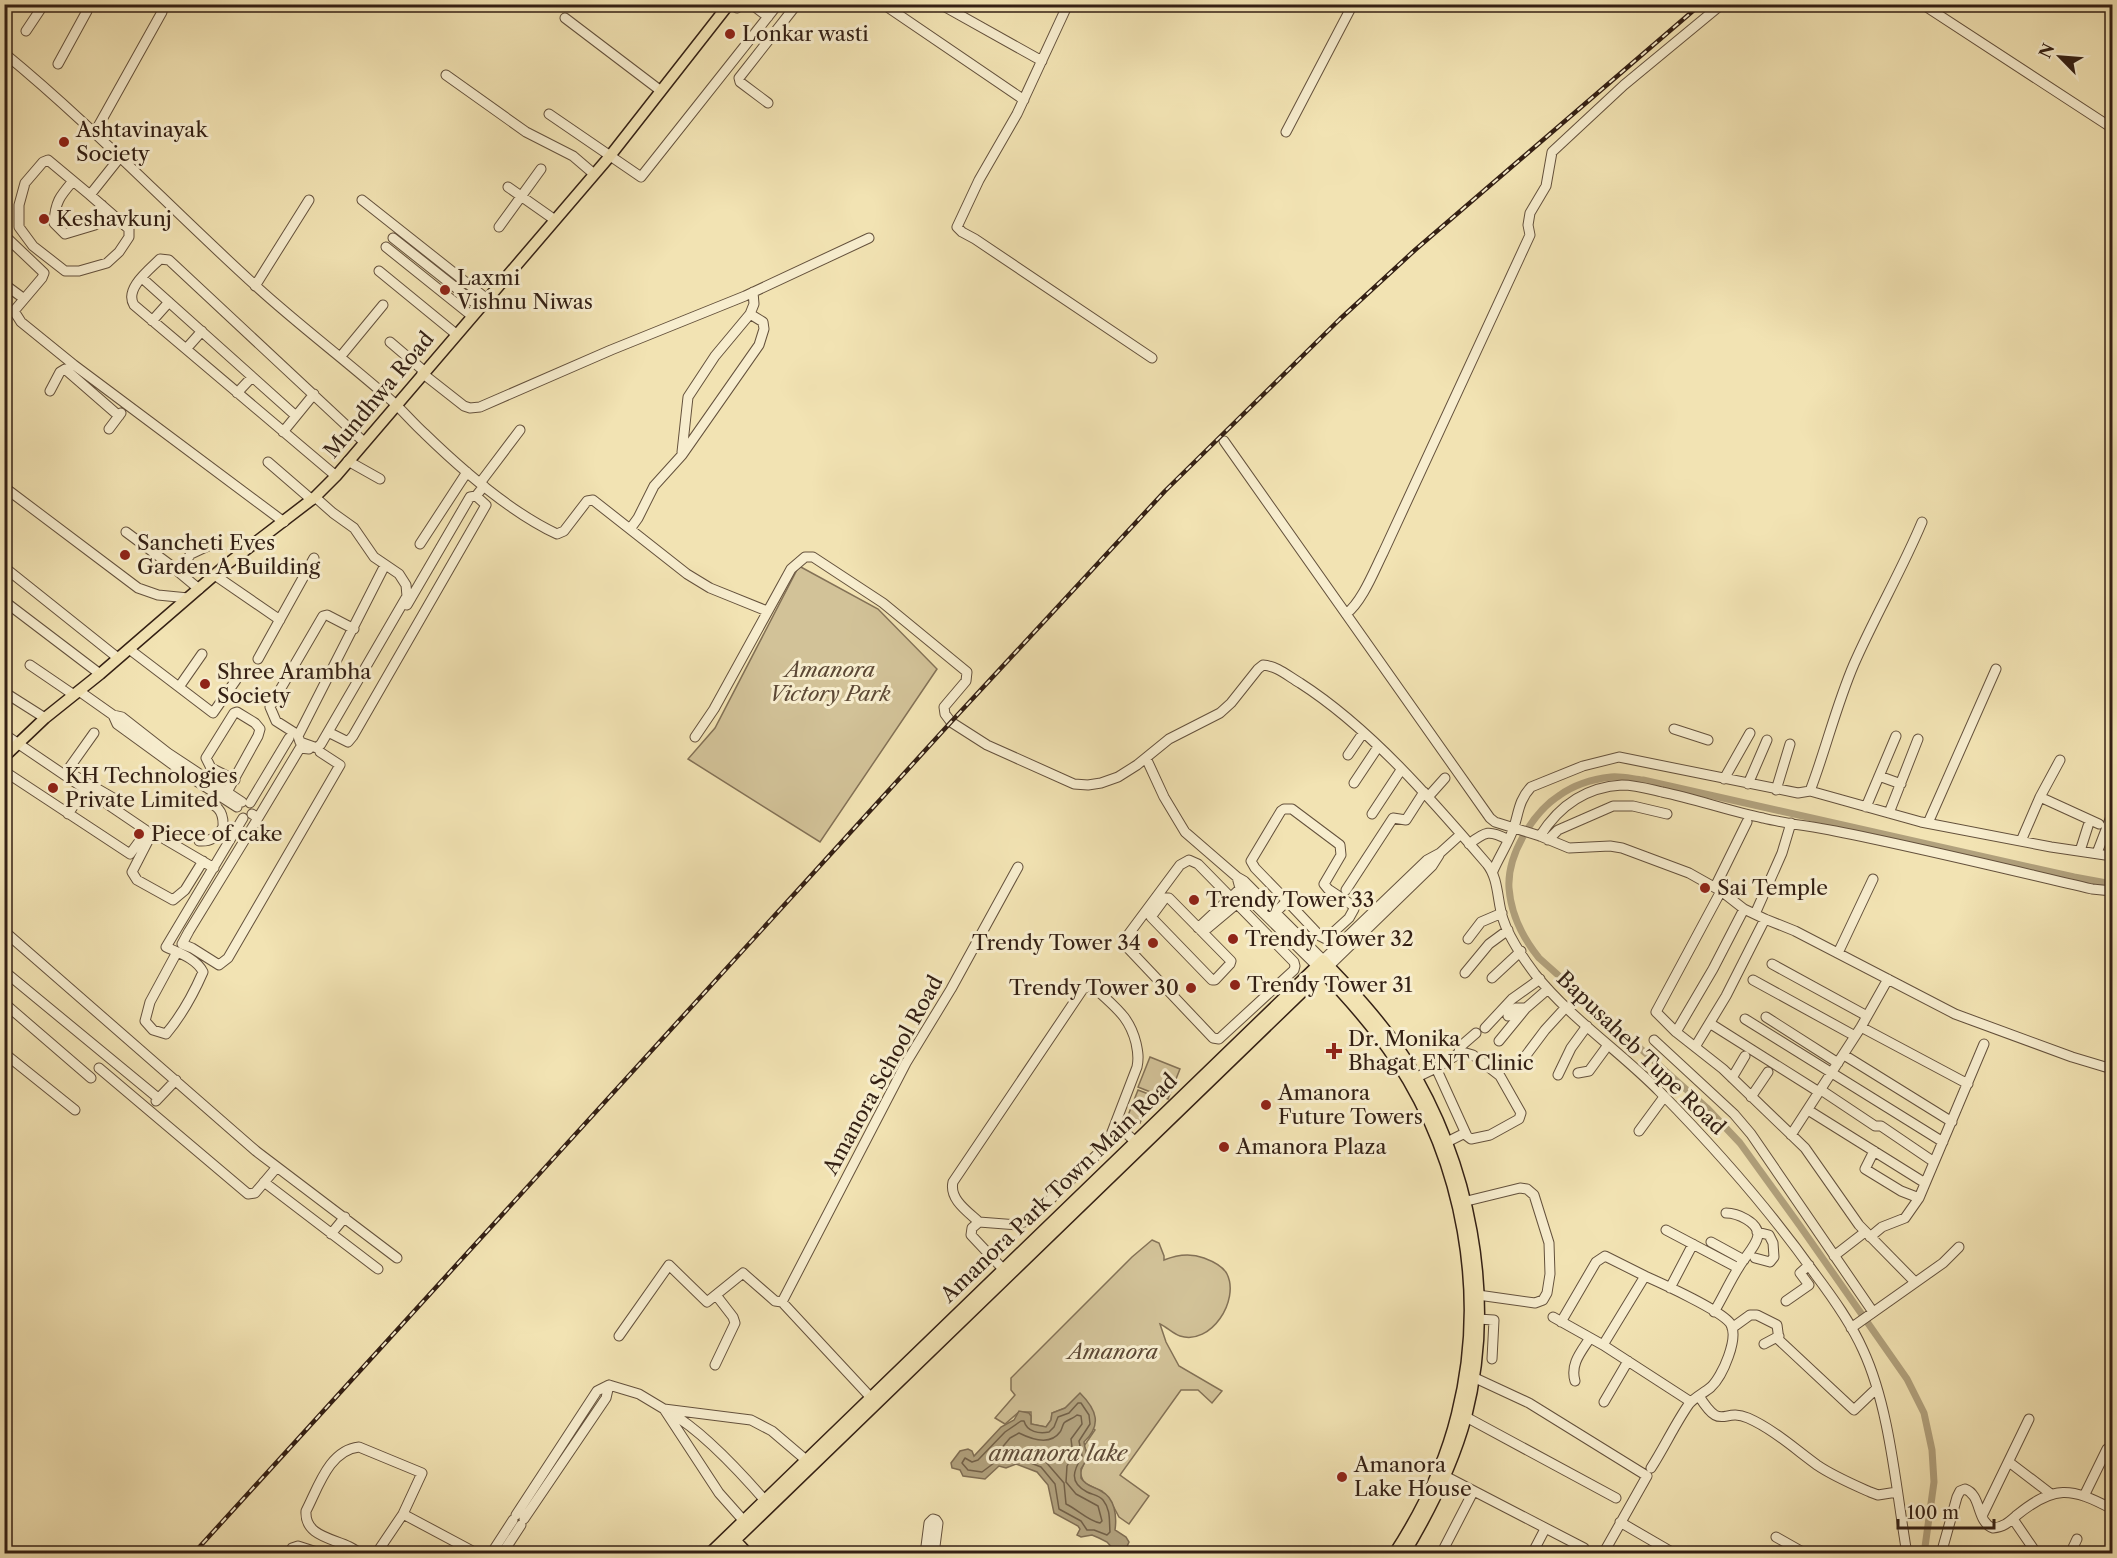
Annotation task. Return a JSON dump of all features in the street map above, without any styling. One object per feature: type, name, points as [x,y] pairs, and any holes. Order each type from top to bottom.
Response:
[{"type":"main road","name":"Mundhwa Road","points":[[4,757],[45,718],[216,576],[226,565],[313,498],[336,476],[735,6]]},
{"type":"main road","points":[[1323,966],[1412,1080],[1436,1116],[1467,1201],[1476,1261],[1478,1319],[1473,1340],[1466,1417],[1445,1476],[1404,1554]]},
{"type":"main road","name":"Amanora Park Town Main Road","points":[[709,1554],[743,1520],[767,1503],[1323,966]]},
{"type":"main road","points":[[1412,1080],[1442,1152],[1461,1220],[1468,1262],[1473,1340]]},
{"type":"main road","name":"Amanora Park Town Main Road","points":[[730,1548],[806,1460],[874,1400],[1003,1269],[1139,1144]]},
{"type":"main road","points":[[1394,1554],[1416,1516],[1443,1457],[1469,1377]]},
{"type":"main road","points":[[730,1548],[748,1554]]},
{"type":"street","points":[[26,31],[44,4]]},
{"type":"street","points":[[58,64],[87,11],[87,4]]},
{"type":"street","points":[[95,132],[162,12],[164,4]]},
{"type":"street","points":[[751,4],[768,17]]},
{"type":"street","points":[[549,114],[641,177],[778,4]]},
{"type":"street","points":[[768,103],[740,82],[739,78],[797,4]]},
{"type":"street","points":[[883,4],[893,8],[1024,100]]},
{"type":"street","points":[[940,4],[1042,61]]},
{"type":"street","points":[[1054,4],[1066,7],[1024,100],[979,180],[957,227],[1152,358]]},
{"type":"street","points":[[1286,132],[1353,4]]},
{"type":"street","points":[[1346,614],[1363,592],[1382,555],[1530,235],[1528,225],[1530,213],[1546,186],[1552,152],[1624,85],[1722,4]]},
{"type":"street","points":[[1922,4],[2112,128]]},
{"type":"street","points":[[566,18],[661,92]]},
{"type":"street","points":[[4,53],[121,156],[255,286],[396,404],[467,472],[516,509],[557,534],[564,531],[590,500],[599,503],[687,574],[710,588],[767,610]]},
{"type":"street","points":[[446,75],[526,132],[573,156],[594,174]]},
{"type":"street","points":[[90,195],[121,156]]},
{"type":"street","points":[[48,160],[90,195],[129,229],[130,233],[119,252],[107,263],[79,271],[65,271],[33,246],[19,226],[18,218],[25,183],[43,162],[48,160]]},
{"type":"street","points":[[499,227],[541,169]]},
{"type":"street","points":[[73,181],[60,195],[54,215],[54,223],[65,234],[95,225],[102,205]]},
{"type":"street","points":[[508,187],[555,220]]},
{"type":"street","points":[[255,286],[309,200]]},
{"type":"street","points":[[362,200],[483,303]]},
{"type":"street","points":[[4,235],[44,273],[14,311],[21,322],[284,522]]},
{"type":"street","points":[[393,238],[483,303]]},
{"type":"street","points":[[390,342],[464,406],[475,408],[753,292],[869,238]]},
{"type":"street","points":[[386,247],[472,316]]},
{"type":"street","points":[[336,476],[131,301],[132,291],[142,278],[160,259],[169,260],[364,442]]},
{"type":"street","points":[[379,271],[456,334]]},
{"type":"street","points":[[142,278],[296,416]]},
{"type":"street","points":[[4,284],[23,298]]},
{"type":"street","points":[[682,455],[688,397],[715,356],[750,314],[754,304],[753,292]]},
{"type":"street","points":[[152,321],[169,302]]},
{"type":"street","points":[[340,356],[383,305]]},
{"type":"street","points":[[630,529],[654,486],[682,455],[759,345],[764,329],[763,322],[750,314]]},
{"type":"street","points":[[186,349],[201,331]]},
{"type":"street","points":[[50,391],[60,372],[65,369],[119,416]]},
{"type":"street","points":[[237,393],[252,376]]},
{"type":"street","points":[[283,432],[314,394]]},
{"type":"street","points":[[109,429],[128,404]]},
{"type":"street","points":[[476,496],[520,430]]},
{"type":"street","points":[[1224,441],[1490,818],[1569,848],[1610,846],[1622,848],[1689,873],[1718,889],[1744,909],[1765,920],[1796,931],[1955,1014],[2072,1057],[2112,1069]]},
{"type":"street","points":[[348,461],[380,479]]},
{"type":"street","points":[[268,462],[354,528],[367,550],[399,574],[406,585],[407,596],[317,748],[300,741],[276,721],[270,707],[323,616],[327,615],[354,629]]},
{"type":"street","points":[[420,544],[467,472]]},
{"type":"street","points":[[8,490],[138,588],[158,595],[188,598]]},
{"type":"street","points":[[320,752],[470,497],[476,496]]},
{"type":"street","points":[[332,734],[348,742],[353,736],[486,505],[476,496]]},
{"type":"street","points":[[1810,791],[1832,722],[1855,663],[1922,522]]},
{"type":"street","points":[[126,532],[199,589]]},
{"type":"street","points":[[178,571],[191,554],[208,546]]},
{"type":"street","points":[[695,737],[714,709],[767,610],[797,562],[805,557],[813,557],[883,603],[967,672],[966,681],[944,706],[944,710],[951,722],[987,745],[1012,758],[1079,785],[1101,783],[1118,777],[1146,758],[1164,797],[1185,832],[1237,877],[1244,889],[1323,966]]},
{"type":"street","points":[[258,659],[314,558]]},
{"type":"street","points":[[251,817],[237,813],[294,736],[354,629],[385,565]]},
{"type":"street","points":[[4,567],[118,658]]},
{"type":"street","points":[[216,576],[280,620]]},
{"type":"street","points":[[4,601],[100,674]]},
{"type":"street","points":[[129,649],[213,713],[236,680]]},
{"type":"street","points":[[179,687],[202,654]]},
{"type":"street","points":[[30,665],[113,715],[122,717],[168,753],[243,804]]},
{"type":"street","name":"Bapusaheb Tupe Road","points":[[1146,758],[1169,739],[1220,713],[1263,665],[1278,669],[1326,700],[1426,795],[1493,871],[1508,930],[1548,989],[1664,1097],[1765,1206],[1853,1326],[1877,1388],[1886,1425],[1907,1554]]},
{"type":"street","points":[[1928,823],[1996,669]]},
{"type":"street","points":[[4,692],[45,718]]},
{"type":"street","points":[[227,792],[235,780],[260,729],[255,723],[237,712],[234,713],[206,758],[211,768],[235,780]]},
{"type":"street","points":[[113,715],[117,724],[187,775],[253,807],[251,817],[234,834],[166,947],[177,952],[200,966],[203,972],[195,992],[166,1034],[153,1030],[145,1021],[150,1002],[177,952]]},
{"type":"street","points":[[1674,729],[1708,740]]},
{"type":"street","points":[[68,771],[94,733]]},
{"type":"street","points":[[1348,755],[1363,733]]},
{"type":"street","points":[[1724,779],[1750,733]]},
{"type":"street","points":[[4,734],[123,803]]},
{"type":"street","points":[[1866,807],[1896,736]]},
{"type":"street","points":[[1889,813],[1918,739]]},
{"type":"street","points":[[1748,784],[1767,740]]},
{"type":"street","points":[[4,771],[130,854],[147,831],[21,742]]},
{"type":"street","points":[[1776,790],[1790,744]]},
{"type":"street","points":[[1353,783],[1378,747]]},
{"type":"street","points":[[300,748],[320,752],[340,765],[228,958],[219,965],[182,944],[251,817],[300,748]]},
{"type":"street","points":[[1531,833],[1520,801],[1531,787],[1558,775],[1619,757],[1776,790],[1798,793],[1810,791],[1928,823],[2112,856]]},
{"type":"street","points":[[2021,841],[2040,797],[2060,760]]},
{"type":"street","points":[[1372,814],[1401,770]]},
{"type":"street","points":[[1879,776],[1900,784]]},
{"type":"street","points":[[1346,890],[1393,818],[1406,820],[1426,795],[1444,778]]},
{"type":"street","points":[[1531,833],[1549,822],[1566,804],[1604,788],[1622,785],[1686,796],[1763,818],[1949,855],[2092,889],[2112,891]]},
{"type":"street","points":[[68,814],[85,789]]},
{"type":"street","points":[[2040,797],[2099,824]]},
{"type":"street","points":[[199,841],[208,842],[219,835],[223,827],[224,816],[217,807],[201,799]]},
{"type":"street","points":[[1469,844],[1480,835],[1490,832],[1507,839],[1558,830],[1579,822],[1594,812],[1613,806],[1633,806],[1667,814]]},
{"type":"street","points":[[1288,808],[1340,845],[1341,855],[1324,884],[1354,909],[1353,914],[1328,938],[1323,939],[1287,901],[1251,861],[1281,812],[1288,808]]},
{"type":"street","points":[[2097,854],[2112,814]]},
{"type":"street","points":[[1747,822],[1718,889],[1657,1008],[1657,1015],[1732,1078],[1791,1135],[1825,1174],[1835,1193],[1868,1235],[1916,1282]]},
{"type":"street","points":[[1755,914],[1782,854],[1791,823]]},
{"type":"street","points":[[2080,851],[2088,826]]},
{"type":"street","points":[[223,827],[234,834]]},
{"type":"street","points":[[203,861],[185,890],[173,900],[137,880],[132,872],[150,837],[156,834],[203,861],[214,868]]},
{"type":"street","name":"Amanora Park Town Main Road","points":[[1323,966],[1395,897],[1427,860],[1440,853],[1461,834]]},
{"type":"street","points":[[1493,871],[1507,839]]},
{"type":"street","points":[[1194,861],[1232,901],[1294,962],[1295,966],[1294,970],[1222,1038],[1215,1039],[1125,947],[1124,942],[1184,862],[1194,861]]},
{"type":"street","name":"Amanora School Road","points":[[782,1302],[906,1063],[951,989],[1018,867]]},
{"type":"street","points":[[1838,952],[1873,879]]},
{"type":"street","points":[[1200,930],[1244,889]]},
{"type":"street","points":[[1244,889],[1276,912],[1323,966]]},
{"type":"street","points":[[1167,898],[1200,930],[1231,962],[1214,980],[1150,916],[1167,898]]},
{"type":"street","points":[[1276,912],[1287,901]]},
{"type":"street","points":[[1676,1032],[1693,1006],[1744,909]]},
{"type":"street","points":[[1468,939],[1481,922],[1502,913]]},
{"type":"street","points":[[1695,1047],[1711,1024],[1765,920]]},
{"type":"street","points":[[4,930],[256,1151],[397,1258]]},
{"type":"street","points":[[1465,973],[1489,944],[1508,930]]},
{"type":"street","points":[[1492,978],[1521,951]]},
{"type":"street","points":[[1772,964],[1867,1016]]},
{"type":"street","points":[[4,971],[158,1098]]},
{"type":"street","points":[[1458,1054],[1461,1046],[1480,1031],[1512,999],[1540,979]]},
{"type":"street","points":[[1791,1135],[1832,1074],[1888,979]]},
{"type":"street","points":[[1753,980],[1855,1036]]},
{"type":"street","points":[[1094,987],[1126,1018],[1132,1028],[1138,1054],[1137,1067],[1104,1150],[1030,1219],[1018,1225],[979,1222],[953,1194],[951,1189],[956,1176],[1083,989],[1094,987]]},
{"type":"street","points":[[1499,1041],[1526,1008],[1548,989]]},
{"type":"street","points":[[4,1003],[91,1078]]},
{"type":"street","points":[[1524,1058],[1566,1007]]},
{"type":"street","points":[[1508,1016],[1516,1008],[1526,1008]]},
{"type":"street","points":[[1766,1017],[1952,1122]]},
{"type":"street","points":[[1745,1019],[1943,1143]]},
{"type":"street","points":[[1711,1024],[1875,1126],[1881,1126],[1891,1132],[1934,1162]]},
{"type":"street","points":[[1558,1075],[1571,1048],[1587,1026]]},
{"type":"street","points":[[1861,1027],[1968,1084]]},
{"type":"street","points":[[1654,1040],[1734,1114],[1751,1134],[1871,1313]]},
{"type":"street","points":[[1834,1256],[1882,1227],[1905,1218],[1919,1198],[1984,1044]]},
{"type":"street","points":[[1578,1073],[1589,1071],[1608,1045]]},
{"type":"street","points":[[4,1053],[75,1110]]},
{"type":"street","points":[[1412,1080],[1458,1054],[1473,1055],[1500,1076],[1521,1113],[1519,1119],[1490,1135],[1471,1139],[1466,1133],[1436,1068]]},
{"type":"street","points":[[1732,1078],[1745,1056]]},
{"type":"street","points":[[99,1068],[248,1194],[255,1193],[277,1167]]},
{"type":"street","points":[[1751,1097],[1768,1072]]},
{"type":"street","points":[[148,1109],[176,1080]]},
{"type":"street","points":[[1639,1131],[1664,1097]]},
{"type":"street","points":[[1808,1110],[1925,1183]]},
{"type":"street","points":[[1116,1124],[1139,1144]]},
{"type":"street","points":[[1447,1142],[1466,1133]]},
{"type":"street","points":[[1874,1151],[1865,1168],[1901,1191],[1919,1198]]},
{"type":"street","points":[[264,1182],[378,1269]]},
{"type":"street","points":[[1467,1201],[1520,1188],[1527,1189],[1534,1195],[1549,1243],[1550,1274],[1547,1293],[1543,1300],[1535,1303],[1478,1295]]},
{"type":"street","points":[[1714,1312],[1758,1237],[1753,1224],[1741,1216],[1726,1213]]},
{"type":"street","points":[[331,1234],[345,1217]]},
{"type":"street","points":[[979,1222],[972,1228],[971,1235],[1003,1269]]},
{"type":"street","points":[[1666,1230],[1738,1268]]},
{"type":"street","points":[[1755,1258],[1770,1262],[1774,1257],[1773,1243],[1769,1235],[1757,1232]]},
{"type":"street","points":[[1711,1242],[1744,1260]]},
{"type":"street","points":[[1670,1288],[1693,1244]]},
{"type":"street","points":[[1853,1326],[1943,1263],[1959,1247]]},
{"type":"street","points":[[1652,1468],[1695,1399],[1713,1386],[1732,1344],[1732,1328],[1729,1321],[1714,1312],[1605,1256],[1596,1262],[1557,1320],[1695,1399],[1714,1416],[1746,1417],[1768,1429],[1820,1467],[1861,1488],[1878,1495],[1897,1492]]},
{"type":"street","points":[[619,1336],[669,1265],[707,1302],[743,1273],[775,1301],[782,1302],[874,1400]]},
{"type":"street","points":[[1786,1301],[1809,1285],[1800,1274],[1809,1265]]},
{"type":"street","points":[[1603,1345],[1645,1276]]},
{"type":"street","points":[[715,1365],[735,1323],[716,1295]]},
{"type":"street","points":[[1732,1328],[1750,1315],[1757,1315],[1777,1325],[1779,1340],[1854,1410],[1877,1388]]},
{"type":"street","points":[[1478,1319],[1494,1320],[1492,1359]]},
{"type":"street","points":[[1764,1344],[1779,1336]]},
{"type":"street","points":[[1575,1381],[1573,1373],[1575,1361],[1590,1338]]},
{"type":"street","points":[[1604,1402],[1628,1361]]},
{"type":"street","points":[[1469,1377],[1529,1403],[1647,1476],[1603,1554]]},
{"type":"street","points":[[497,1552],[606,1398],[609,1385],[639,1394],[682,1419],[767,1503]]},
{"type":"street","points":[[664,1409],[751,1419],[772,1431],[806,1460]]},
{"type":"street","points":[[664,1409],[719,1493],[743,1520]]},
{"type":"street","points":[[1466,1417],[1616,1498]]},
{"type":"street","points":[[1982,1516],[2029,1419]]},
{"type":"street","points":[[2084,1496],[2107,1449],[2112,1446]]},
{"type":"street","points":[[360,1554],[353,1546],[337,1542],[312,1530],[306,1516],[306,1511],[324,1474],[334,1460],[352,1448],[359,1447],[420,1471],[422,1476],[404,1514],[376,1554]]},
{"type":"street","points":[[2009,1462],[2051,1494]]},
{"type":"street","points":[[1445,1476],[1584,1548]]},
{"type":"street","points":[[1941,1554],[1960,1491],[1965,1489],[1973,1494],[1985,1523],[1993,1528],[2005,1525],[2043,1496],[2051,1494],[2068,1492],[2084,1496],[2112,1509]]},
{"type":"street","points":[[1441,1554],[1473,1492]]},
{"type":"street","points":[[404,1514],[478,1554]]},
{"type":"street","points":[[925,1554],[929,1523],[933,1519],[938,1523],[934,1554]]},
{"type":"street","points":[[2013,1519],[2037,1554]]},
{"type":"street","points":[[1620,1522],[1675,1554]]},
{"type":"street","points":[[1532,1554],[1545,1529]]},
{"type":"street","points":[[1776,1538],[1806,1554]]},
{"type":"street","points":[[2070,1554],[2077,1539]]},
{"type":"street","points":[[289,1554],[292,1548],[297,1546],[323,1554]]},
{"type":"street","points":[[2105,1554],[2112,1549]]},
{"type":"green space","name":"Amanora Victory Park","points":[[799,566],[878,609],[937,669],[820,842],[688,759],[715,728]]},
{"type":"green space","points":[[1150,1057],[1180,1069],[1168,1099],[1138,1087]]},
{"type":"green space","points":[[1138,1090],[1151,1095],[1140,1123],[1127,1118]]},
{"type":"green space","name":"Amanora","points":[[1152,1240],[1159,1243],[1164,1260],[1184,1255],[1199,1256],[1217,1264],[1227,1274],[1230,1296],[1220,1319],[1202,1334],[1191,1337],[1180,1336],[1160,1324],[1166,1342],[1179,1366],[1222,1391],[1212,1403],[1198,1390],[1181,1390],[1120,1475],[1149,1496],[1129,1524],[1119,1517],[1102,1491],[1084,1483],[1080,1473],[1088,1454],[1084,1446],[1095,1430],[1065,1408],[1052,1413],[1051,1420],[1046,1427],[1031,1424],[1031,1412],[1019,1412],[1005,1424],[995,1418],[1015,1395],[1011,1390],[1011,1378],[1132,1257]]},
{"type":"water","name":"amanora lake","points":[[1080,1393],[1090,1405],[1095,1417],[1093,1430],[1084,1442],[1086,1458],[1081,1469],[1081,1478],[1088,1485],[1106,1494],[1112,1503],[1116,1519],[1115,1530],[1126,1537],[1129,1542],[1124,1553],[1117,1553],[1107,1542],[1092,1535],[1081,1537],[1077,1535],[1080,1529],[1078,1526],[1054,1513],[1048,1485],[1037,1472],[1016,1464],[1006,1468],[999,1466],[985,1479],[963,1476],[960,1470],[952,1468],[951,1463],[960,1451],[968,1449],[974,1456],[1001,1427],[1014,1420],[1019,1411],[1029,1413],[1031,1424],[1046,1427],[1051,1420],[1052,1413],[1065,1408]]},
{"type":"waterway","points":[[1924,1554],[1934,1482],[1932,1450],[1924,1413],[1907,1379],[1740,1143],[1707,1108],[1539,958],[1518,925],[1512,907],[1509,888],[1512,862],[1531,823],[1550,803],[1578,785],[1598,779],[1619,777],[1643,780],[2112,884]]},
{"type":"railway","points":[[193,1554],[951,722],[1165,491],[1340,319],[1415,250],[1701,4]]},
{"type":"place","name":"Lonkar wasti","points":[[730,34]]},
{"type":"place","name":"Ashtavinayak Society","points":[[64,142]]},
{"type":"place","name":"Keshavkunj","points":[[44,219]]},
{"type":"place","name":"Laxmi Vishnu Niwas","points":[[445,290]]},
{"type":"place","name":"Sancheti Eves Garden A Building","points":[[125,555]]},
{"type":"place","name":"Shree Arambha Society","points":[[205,684]]},
{"type":"place","name":"KH Technologies Private Limited","points":[[53,788]]},
{"type":"place","name":"Piece of cake","points":[[139,834]]},
{"type":"place","name":"Sai Temple","points":[[1705,888]]},
{"type":"place","name":"Trendy Tower 33","points":[[1194,900]]},
{"type":"place","name":"Trendy Tower 32","points":[[1233,939]]},
{"type":"place","name":"Trendy Tower 34","points":[[1153,943]]},
{"type":"place","name":"Trendy Tower 31","points":[[1235,985]]},
{"type":"place","name":"Trendy Tower 30","points":[[1191,988]]},
{"type":"place","name":"Dr. Monika Bhagat ENT Clinic","points":[[1334,1051]]},
{"type":"place","name":"Amanora Future Towers","points":[[1266,1105]]},
{"type":"place","name":"Amanora Plaza","points":[[1224,1147]]},
{"type":"place","name":"Amanora Lake House","points":[[1342,1477]]}]
